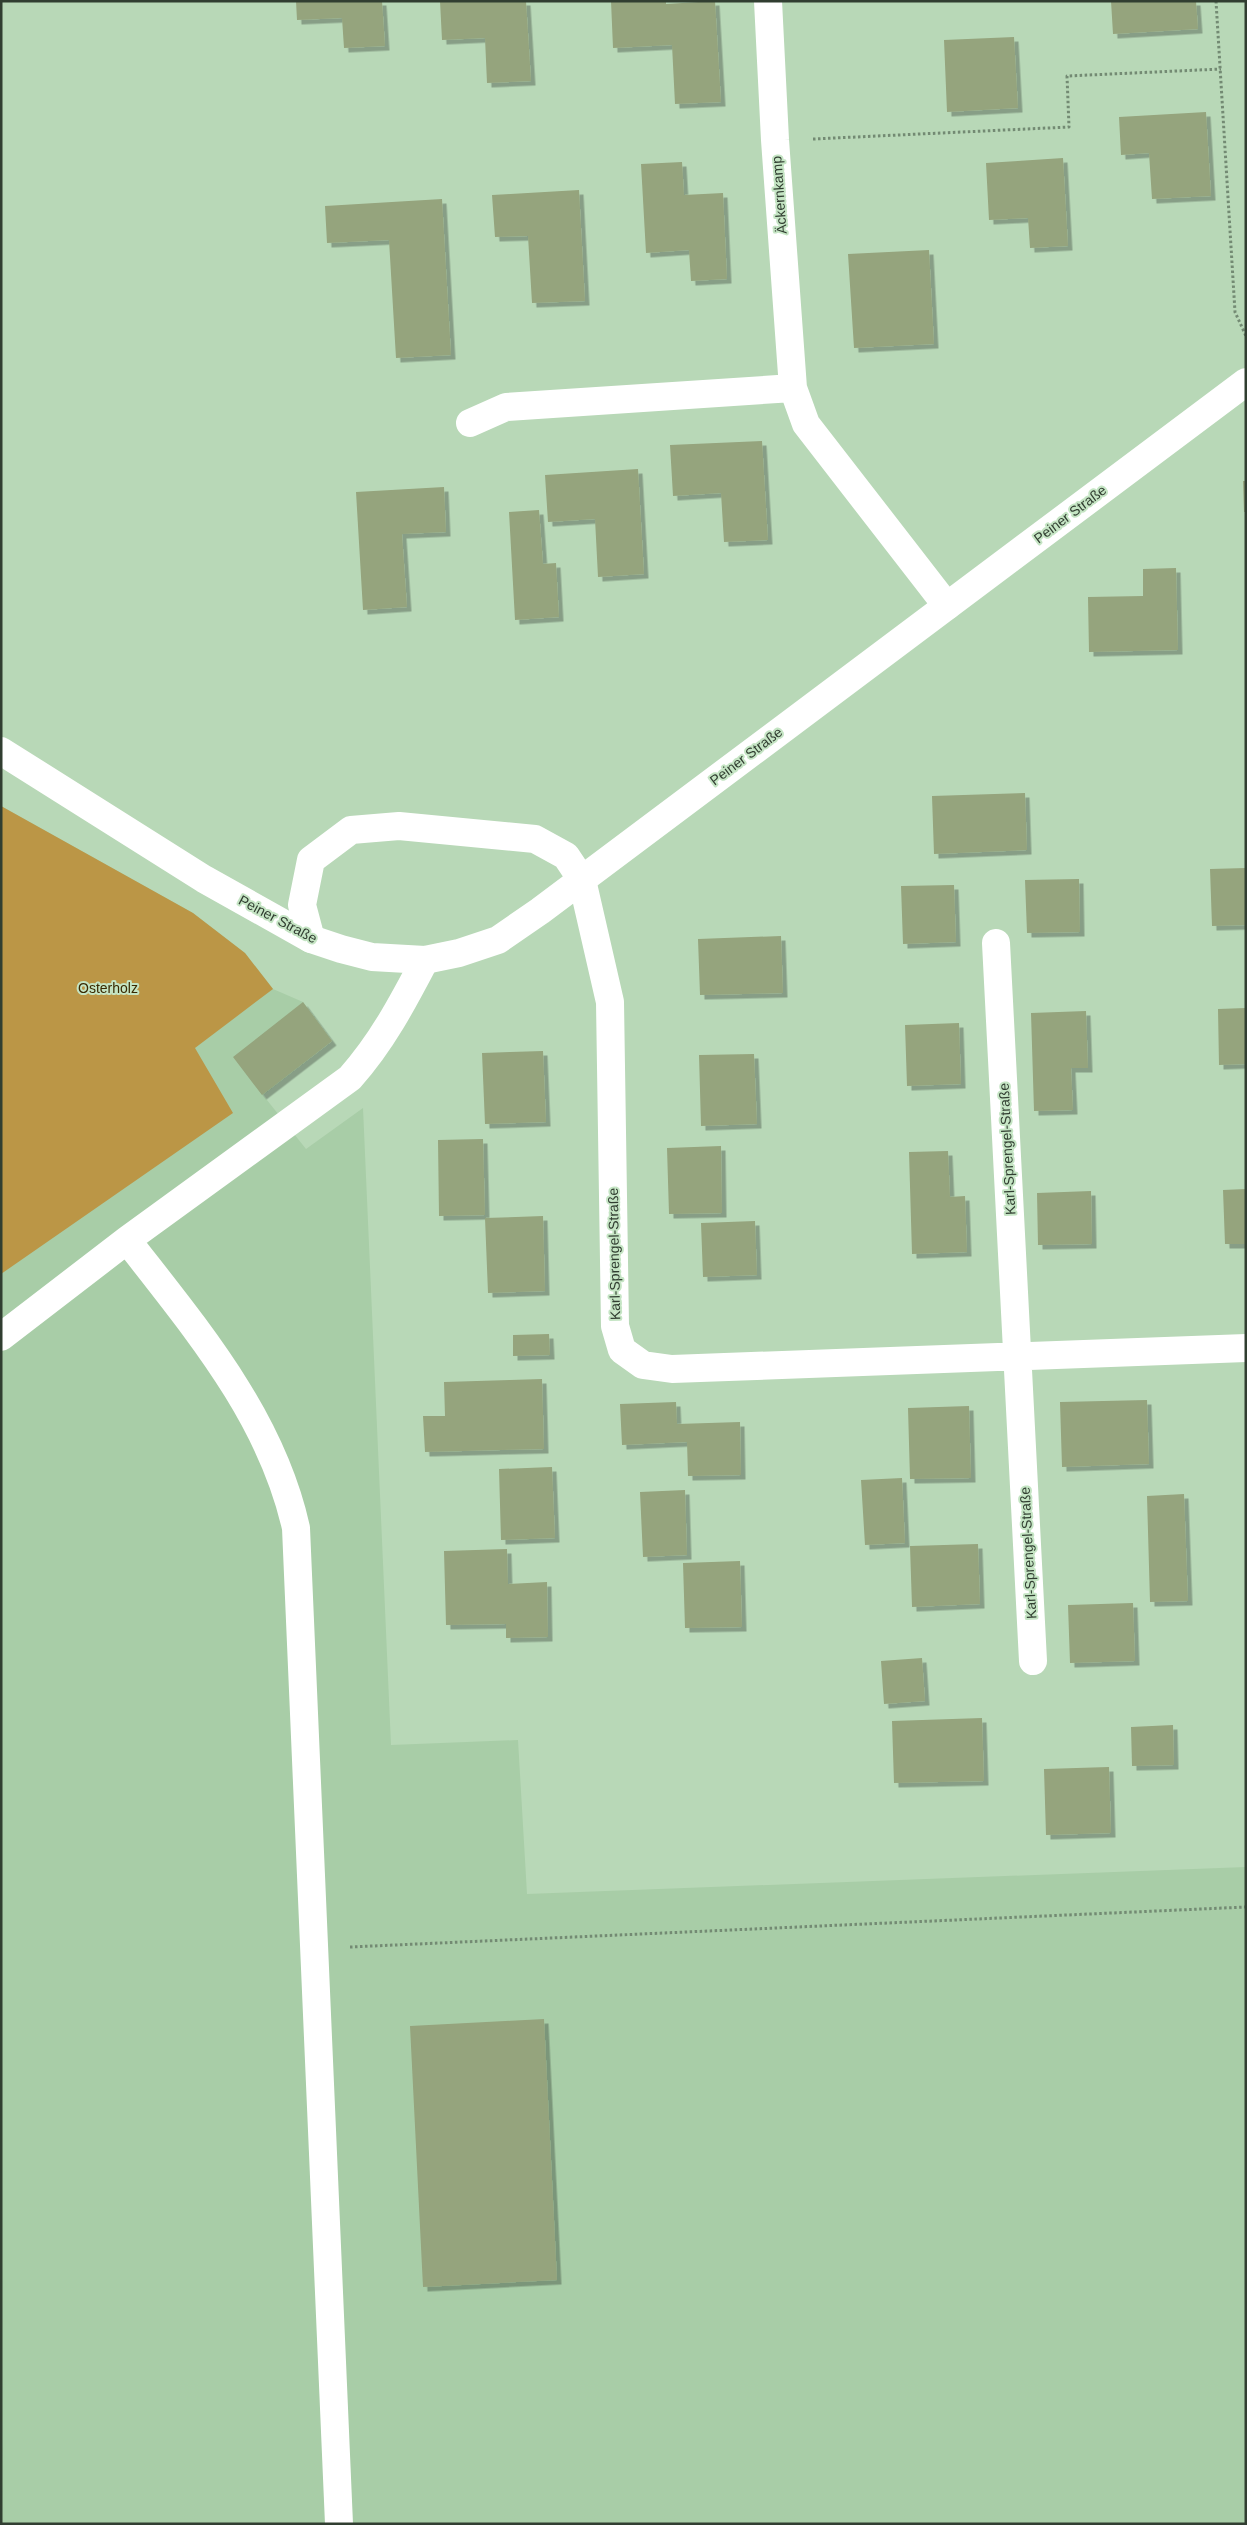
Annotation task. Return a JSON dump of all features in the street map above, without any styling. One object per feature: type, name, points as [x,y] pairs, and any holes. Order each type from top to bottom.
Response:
[{"type":"street","name":"Äckernkamp","points":[[768,1],[775,140],[793,388],[806,424],[947,606]]},
{"type":"street","name":"Peiner Straße","points":[[1,751],[204,879],[311,939],[372,957],[425,960],[459,953],[498,940],[582,880],[1246,382]]},
{"type":"street","points":[[470,423],[506,407],[793,388]]},
{"type":"street","points":[[311,939],[302,905],[310,860],[351,830],[399,826],[535,839],[566,856],[582,880]]},
{"type":"street","name":"Karl-Sprengel-Straße","points":[[582,880],[610,1002],[615,1326],[622,1350],[643,1365],[672,1369],[1246,1348]]},
{"type":"street","name":"Karl-Sprengel-Straße","points":[[996,942],[1033,1661]]},
{"type":"street","points":[[1,1337],[127,1240],[350,1078],[373,1053],[396,1016],[425,960]]},
{"type":"street","points":[[127,1240],[231,1378],[265,1440],[289,1498],[297,1537],[339,2524]]},
{"type":"path","points":[[1216,1],[1235,312],[1246,336]]},
{"type":"path","points":[[775,140],[1069,127],[1067,76],[1221,69]]},
{"type":"path","points":[[314,1949],[1246,1907]]},
{"type":"shaded area","points":[[1,806],[193,913],[245,953],[273,989],[303,1002],[332,1041],[263,1095],[306,1149],[363,1108],[391,1745],[518,1740],[527,1894],[1246,1867],[1246,2524],[1,2524]]},
{"type":"green space","name":"Osterholz","points":[[1,806],[193,913],[245,953],[273,989],[195,1048],[233,1113],[1,1274]]},
{"type":"building","points":[[296,1],[382,1],[385,46],[344,48],[342,18],[297,20]]},
{"type":"building","points":[[440,1],[526,1],[531,81],[487,83],[485,38],[442,40]]},
{"type":"building","points":[[611,1],[666,1],[666,4],[715,1],[721,102],[675,104],[672,45],[613,48]]},
{"type":"building","points":[[1111,1],[1196,1],[1198,29],[1113,34]]},
{"type":"building","points":[[1014,37],[1018,108],[947,112],[944,40]]},
{"type":"building","points":[[1206,112],[1211,196],[1152,199],[1149,153],[1121,155],[1119,117]]},
{"type":"building","points":[[1063,158],[1068,246],[1030,248],[1028,218],[989,220],[986,163]]},
{"type":"building","points":[[682,162],[684,195],[723,193],[727,279],[691,281],[689,250],[646,253],[641,164]]},
{"type":"building","points":[[579,190],[585,301],[532,303],[528,236],[495,237],[492,195]]},
{"type":"building","points":[[442,199],[451,355],[396,358],[389,240],[327,243],[325,206]]},
{"type":"building","points":[[929,250],[934,344],[854,348],[848,254]]},
{"type":"building","points":[[762,441],[768,540],[724,542],[721,493],[673,496],[670,445]]},
{"type":"building","points":[[638,469],[644,574],[598,577],[595,519],[548,522],[545,475]]},
{"type":"building","points":[[1243,481],[1246,481],[1246,512],[1244,512]]},
{"type":"building","points":[[444,487],[446,532],[402,534],[407,607],[363,610],[356,492]]},
{"type":"building","points":[[539,510],[543,564],[556,563],[559,617],[515,620],[509,512]]},
{"type":"building","points":[[1176,568],[1178,650],[1089,652],[1088,597],[1143,596],[1143,569]]},
{"type":"building","points":[[1025,793],[1027,850],[934,854],[932,796]]},
{"type":"building","points":[[1246,868],[1246,925],[1212,926],[1210,869]]},
{"type":"building","points":[[1079,879],[1080,932],[1027,933],[1025,880]]},
{"type":"building","points":[[954,885],[956,942],[903,944],[901,886]]},
{"type":"building","points":[[781,936],[783,993],[700,995],[698,939]]},
{"type":"building","points":[[303,1002],[332,1041],[262,1095],[233,1057]]},
{"type":"building","points":[[1246,1008],[1246,1064],[1219,1065],[1218,1009]]},
{"type":"building","points":[[1086,1011],[1088,1068],[1071,1068],[1073,1110],[1034,1111],[1031,1013]]},
{"type":"building","points":[[959,1023],[961,1084],[907,1086],[905,1025]]},
{"type":"building","points":[[543,1051],[546,1122],[485,1124],[482,1053]]},
{"type":"building","points":[[754,1054],[757,1124],[701,1126],[699,1055]]},
{"type":"building","points":[[483,1139],[485,1215],[439,1216],[438,1140]]},
{"type":"building","points":[[721,1146],[722,1213],[669,1214],[667,1148]]},
{"type":"building","points":[[948,1151],[950,1197],[965,1196],[967,1252],[912,1254],[909,1152]]},
{"type":"building","points":[[1246,1189],[1246,1244],[1225,1244],[1223,1190]]},
{"type":"building","points":[[1091,1191],[1092,1244],[1038,1245],[1037,1193]]},
{"type":"building","points":[[543,1216],[545,1291],[488,1293],[485,1218]]},
{"type":"building","points":[[755,1221],[757,1275],[703,1277],[701,1223]]},
{"type":"building","points":[[549,1334],[550,1355],[513,1356],[513,1335]]},
{"type":"building","points":[[542,1379],[544,1449],[425,1452],[423,1416],[445,1416],[444,1382]]},
{"type":"building","points":[[1147,1400],[1149,1464],[1062,1467],[1060,1402]]},
{"type":"building","points":[[676,1402],[677,1424],[740,1422],[741,1475],[688,1476],[687,1442],[622,1445],[620,1404]]},
{"type":"building","points":[[969,1406],[971,1478],[910,1479],[908,1408]]},
{"type":"building","points":[[552,1467],[555,1538],[501,1540],[499,1469]]},
{"type":"building","points":[[902,1478],[905,1543],[865,1545],[861,1480]]},
{"type":"building","points":[[685,1490],[687,1555],[643,1557],[640,1492]]},
{"type":"building","points":[[1184,1494],[1188,1601],[1150,1602],[1147,1496]]},
{"type":"building","points":[[978,1544],[980,1604],[912,1607],[910,1546]]},
{"type":"building","points":[[507,1549],[508,1584],[547,1582],[548,1637],[506,1638],[506,1624],[446,1625],[444,1551]]},
{"type":"building","points":[[740,1561],[742,1627],[685,1628],[683,1563]]},
{"type":"building","points":[[1133,1603],[1135,1661],[1070,1663],[1068,1605]]},
{"type":"building","points":[[922,1658],[925,1701],[884,1704],[881,1661]]},
{"type":"building","points":[[982,1718],[984,1781],[894,1783],[892,1721]]},
{"type":"building","points":[[1173,1725],[1174,1765],[1132,1766],[1131,1727]]},
{"type":"building","points":[[1109,1767],[1111,1833],[1046,1835],[1044,1769]]},
{"type":"building","points":[[544,2019],[557,2280],[423,2287],[410,2026]]}]
